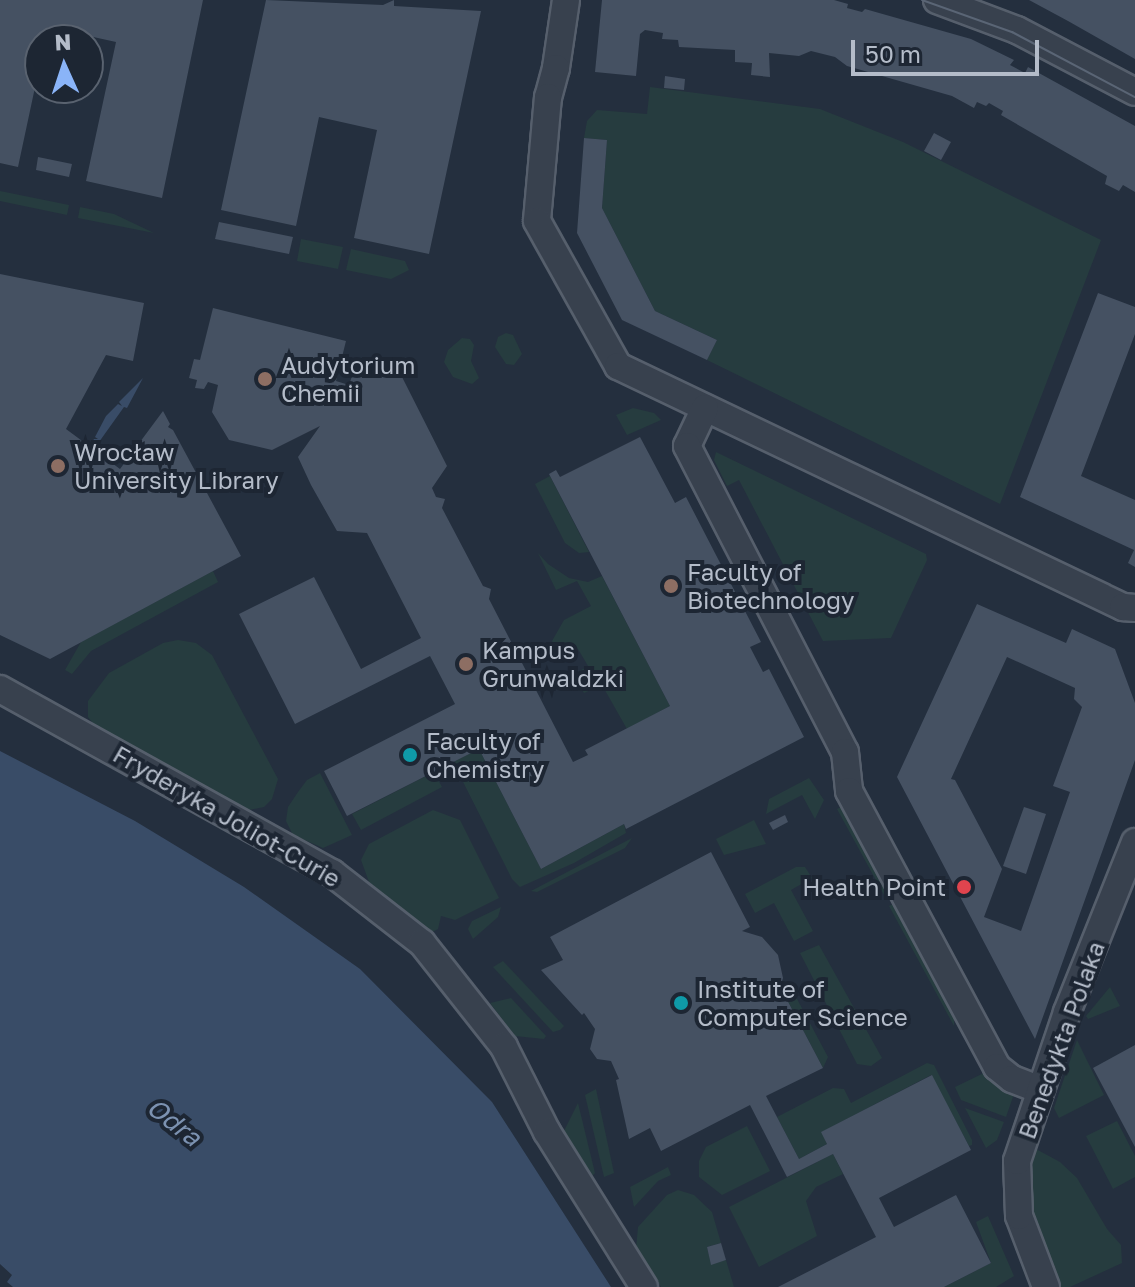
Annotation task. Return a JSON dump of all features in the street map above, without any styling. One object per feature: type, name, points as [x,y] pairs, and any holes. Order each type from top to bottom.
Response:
[{"type":"street","points":[[566,0],[556,68],[548,97],[537,221],[618,366],[1131,614]]},
{"type":"street","points":[[937,0],[1017,30],[1135,92]]},
{"type":"street","points":[[705,408],[687,446],[845,752],[851,795],[997,1067],[1012,1079],[1040,1090]]},
{"type":"street","name":"Fryderyka Joliot-Curie","points":[[0,689],[332,873],[422,943],[451,970],[504,1047],[547,1132],[644,1287]]},
{"type":"street","name":"Benedykta Polaka","points":[[1046,1287],[1022,1229],[1016,1178],[1023,1141],[1067,1012],[1135,842]]},
{"type":"green space","points":[[650,87],[820,109],[903,142],[1101,240],[1000,504],[707,360],[717,340],[655,311],[602,208],[607,140],[584,138],[587,121],[597,110],[647,114]]},
{"type":"green space","points":[[0,191],[69,205],[67,215],[0,201]]},
{"type":"green space","points":[[80,207],[114,214],[154,233],[78,218]]},
{"type":"green space","points":[[301,239],[343,247],[338,269],[297,261]]},
{"type":"green space","points":[[351,249],[405,261],[409,270],[391,279],[346,270]]},
{"type":"green space","points":[[506,333],[513,335],[522,354],[514,365],[506,364],[495,347],[498,337]]},
{"type":"green space","points":[[462,338],[470,339],[474,345],[471,361],[479,378],[472,384],[453,377],[444,362],[448,350]]},
{"type":"green space","points":[[633,408],[654,413],[661,420],[627,435],[616,415]]},
{"type":"green space","points":[[716,452],[926,554],[927,560],[891,638],[823,641],[739,480],[727,486],[714,460]]},
{"type":"green space","points":[[550,476],[589,552],[579,553],[565,543],[535,484]]},
{"type":"green space","points":[[538,553],[569,578],[588,582],[602,576],[670,706],[627,729],[602,685],[584,693],[573,675],[588,666],[578,649],[562,658],[552,641],[564,620],[591,606],[577,581],[556,590]]},
{"type":"green space","points":[[213,571],[218,582],[91,651],[72,674],[65,670],[81,642]]},
{"type":"green space","points":[[178,640],[196,643],[212,655],[278,779],[272,799],[264,807],[249,810],[95,726],[88,717],[88,701],[109,673],[163,643]]},
{"type":"green space","points":[[479,749],[541,869],[624,824],[626,833],[574,863],[520,887],[512,879],[453,762]]},
{"type":"green space","points":[[434,772],[442,787],[361,830],[352,814]]},
{"type":"green space","points":[[320,773],[352,835],[323,848],[293,835],[286,821],[288,807],[298,792],[307,780]]},
{"type":"green space","points":[[809,778],[824,800],[815,819],[802,795],[766,814],[769,799]]},
{"type":"green space","points":[[843,806],[889,892],[884,895],[837,809]]},
{"type":"green space","points":[[433,810],[460,820],[499,898],[455,920],[441,916],[438,929],[429,934],[369,882],[361,860],[369,844]]},
{"type":"green space","points":[[754,820],[766,844],[724,855],[716,839]]},
{"type":"green space","points":[[632,838],[625,848],[537,892],[531,891]]},
{"type":"green space","points":[[796,867],[805,867],[812,878],[791,890],[813,931],[794,941],[774,903],[755,913],[745,894]]},
{"type":"green space","points":[[893,904],[954,1016],[954,1026],[889,906]]},
{"type":"green space","points":[[501,907],[498,917],[473,939],[468,929],[472,921]]},
{"type":"green space","points":[[819,945],[882,1058],[871,1066],[857,1064],[800,953]]},
{"type":"green space","points":[[503,961],[564,1026],[560,1030],[553,1032],[493,967]]},
{"type":"green space","points":[[1110,987],[1120,1006],[1088,1019],[1086,1016]]},
{"type":"green space","points":[[784,994],[796,997],[828,1057],[823,1068]]},
{"type":"green space","points":[[511,998],[546,1036],[544,1039],[515,1036],[490,1003]]},
{"type":"green space","points":[[1077,1040],[1104,1095],[1059,1118],[1054,1108]]},
{"type":"green space","points":[[927,1063],[934,1065],[972,1145],[969,1146],[931,1075],[822,1132],[827,1144],[799,1159],[777,1117],[833,1088],[844,1089],[851,1103]]},
{"type":"green space","points":[[986,1072],[1014,1094],[1006,1117],[961,1100],[955,1087]]},
{"type":"green space","points":[[596,1089],[614,1173],[604,1177],[585,1095]]},
{"type":"green space","points":[[578,1103],[595,1173],[592,1176],[564,1131]]},
{"type":"green space","points":[[965,1108],[1004,1122],[997,1140],[986,1148]]},
{"type":"green space","points":[[1117,1121],[1135,1156],[1135,1177],[1113,1189],[1086,1136]]},
{"type":"green space","points":[[747,1126],[770,1171],[722,1195],[699,1177],[699,1161],[706,1147]]},
{"type":"green space","points":[[1036,1149],[1060,1162],[1077,1178],[1107,1229],[1121,1245],[1122,1263],[1070,1287],[1060,1287],[1029,1203],[1028,1181]]},
{"type":"green space","points":[[833,1154],[843,1174],[816,1187],[806,1201],[817,1236],[759,1267],[729,1207]]},
{"type":"green space","points":[[668,1167],[671,1175],[658,1181],[634,1207],[630,1187]]},
{"type":"green space","points":[[678,1190],[694,1195],[712,1212],[721,1243],[707,1247],[711,1264],[726,1260],[734,1287],[661,1287],[636,1249],[638,1227],[667,1195]]},
{"type":"green space","points":[[988,1216],[1014,1276],[996,1287],[944,1287],[991,1263],[976,1222]]},
{"type":"water","points":[[143,378],[127,408],[124,407],[99,442],[98,448],[106,447],[101,456],[98,450],[89,448],[94,439],[98,439],[95,437],[106,416],[118,404],[122,406],[119,402]]},
{"type":"water","name":"Odra","points":[[0,751],[135,821],[244,887],[360,969],[492,1102],[611,1287],[13,1287],[7,1282],[12,1275],[0,1264]]},
{"type":"building","points":[[0,0],[203,0],[162,198],[86,181],[116,42],[104,39],[104,24],[24,24],[24,104],[31,104],[18,167],[0,163]]},
{"type":"building","points":[[266,0],[383,5],[394,0],[394,6],[481,11],[429,254],[354,238],[377,130],[319,117],[296,226],[221,210]]},
{"type":"building","points":[[602,0],[834,0],[848,4],[847,8],[862,12],[865,9],[971,39],[1014,60],[1010,65],[1025,73],[1028,67],[1135,126],[1135,192],[1123,185],[1119,191],[1105,184],[1107,176],[1001,115],[1003,111],[989,103],[986,106],[977,102],[974,108],[952,96],[847,66],[835,57],[811,51],[799,56],[769,53],[770,77],[751,75],[752,63],[735,62],[735,50],[679,47],[678,40],[662,39],[663,33],[645,30],[640,34],[636,76],[595,72]]},
{"type":"building","points":[[1029,0],[1135,0],[1135,59],[1068,21]]},
{"type":"building","points":[[665,76],[685,79],[684,90],[664,88]]},
{"type":"building","points":[[934,133],[951,142],[941,160],[924,151]]},
{"type":"building","points":[[584,138],[607,140],[602,208],[655,311],[717,340],[707,360],[622,320],[577,233]]},
{"type":"building","points":[[38,157],[72,164],[69,177],[36,170]]},
{"type":"building","points":[[219,222],[293,237],[289,254],[215,239]]},
{"type":"building","name":"Wrocław University Library","points":[[0,274],[144,303],[133,361],[106,355],[66,429],[120,469],[163,411],[170,424],[168,427],[173,430],[241,556],[50,659],[0,635]]},
{"type":"building","points":[[1098,293],[1135,307],[1135,334],[1081,476],[1135,500],[1135,567],[1128,563],[1134,550],[1020,497]]},
{"type":"building","points":[[213,308],[346,341],[336,381],[349,385],[358,358],[399,371],[447,466],[432,488],[436,497],[445,499],[442,508],[483,586],[491,589],[489,599],[573,762],[588,755],[585,750],[670,706],[549,474],[556,470],[560,477],[640,437],[675,503],[686,497],[761,642],[750,647],[763,672],[769,669],[804,737],[626,829],[624,824],[541,869],[479,749],[347,816],[324,771],[455,704],[430,656],[295,724],[239,614],[314,577],[361,669],[421,638],[367,533],[337,531],[311,485],[298,457],[320,426],[272,450],[229,440],[212,412],[218,385],[208,382],[204,389],[195,388],[197,380],[189,378],[194,359],[200,360]]},
{"type":"building","points":[[977,604],[1066,643],[1072,629],[1115,649],[1135,703],[1135,760],[1035,1039],[897,777]],"holes":[[[1007,657],[1075,688],[1074,699],[1082,707],[1053,786],[1070,792],[1021,931],[984,917],[1002,869],[955,780],[951,779]]]},
{"type":"building","points":[[1024,807],[1046,814],[1026,874],[1003,866]]},
{"type":"building","points":[[785,815],[788,822],[773,830],[769,823]]},
{"type":"building","name":"Institute of Computer Science","points":[[711,852],[750,927],[742,931],[762,937],[778,955],[783,978],[777,998],[784,994],[823,1068],[766,1096],[799,1159],[827,1144],[821,1132],[932,1075],[971,1150],[879,1198],[894,1227],[956,1195],[991,1263],[944,1287],[778,1287],[876,1237],[833,1154],[787,1177],[750,1105],[661,1151],[650,1128],[629,1139],[616,1080],[619,1079],[611,1061],[597,1059],[590,1049],[595,1029],[584,1013],[582,1015],[541,970],[563,960],[550,937]]},
{"type":"building","points":[[1135,1045],[1135,1147],[1093,1068]]},
{"type":"building","points":[[721,1243],[726,1260],[711,1265],[707,1247]]},
{"type":"tram line","points":[[922,0],[1012,32],[1135,97]]},
{"type":"place","name":"Audytorium Chemii","points":[[265,379]]},
{"type":"place","name":"Wrocław University Library","points":[[58,466]]},
{"type":"place","name":"Faculty of Biotechnology","points":[[671,586]]},
{"type":"place","name":"Kampus Grunwaldzki","points":[[466,664]]},
{"type":"place","name":"Faculty of Chemistry","points":[[410,755]]},
{"type":"place","name":"Health Point","points":[[964,887]]},
{"type":"place","name":"Institute of Computer Science","points":[[681,1003]]}]
